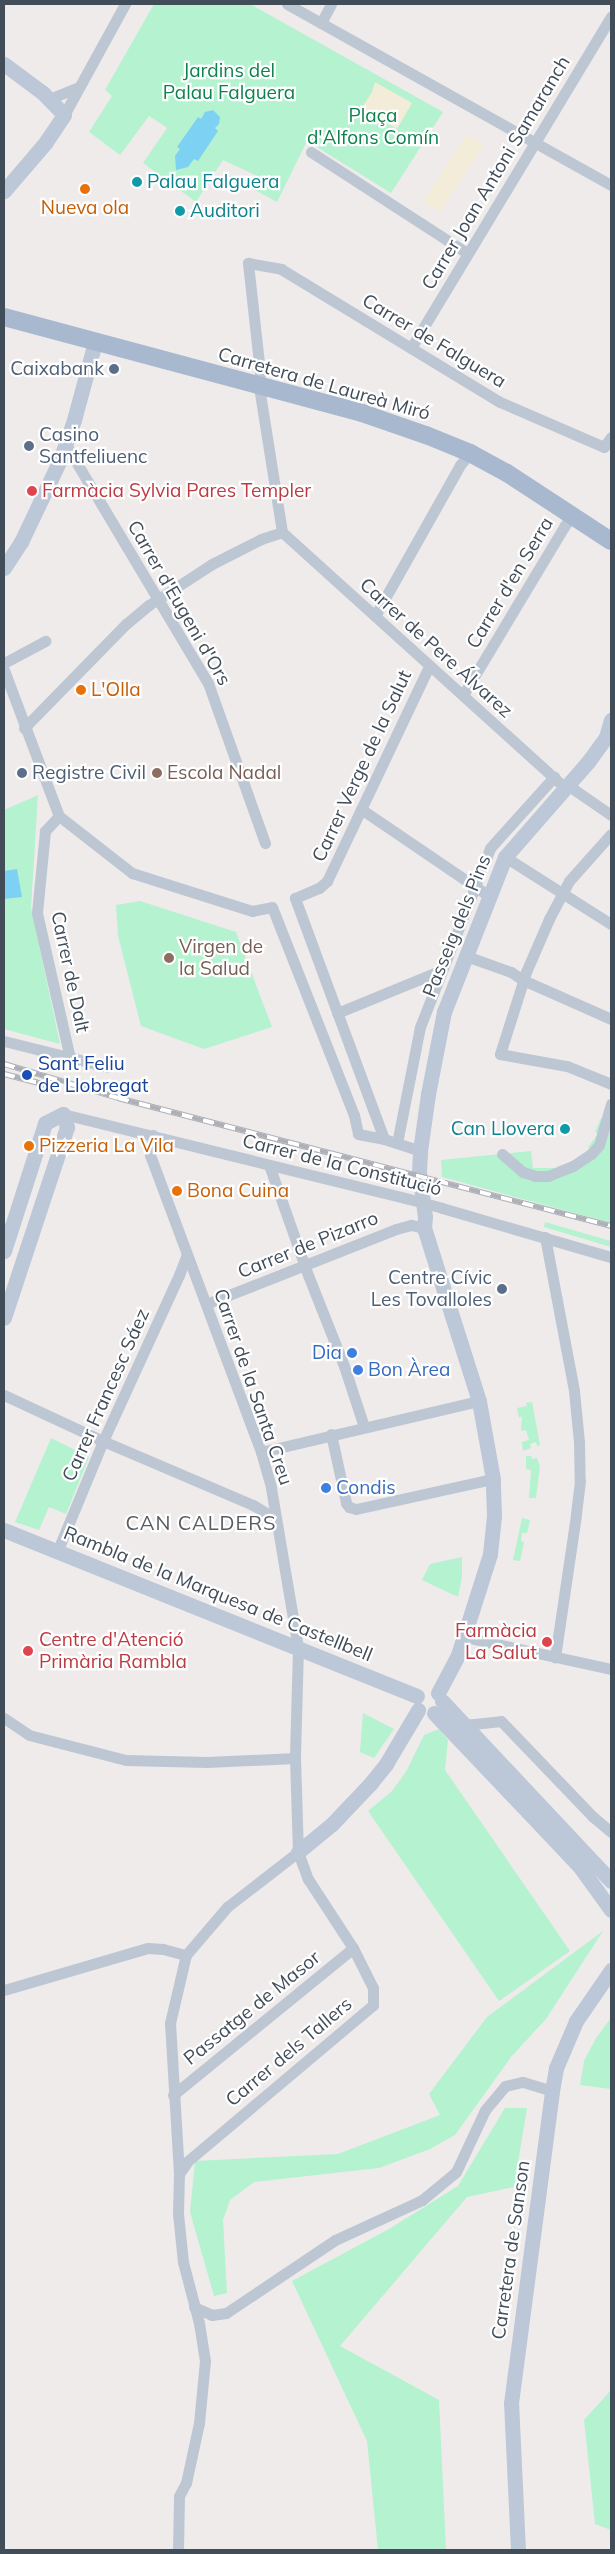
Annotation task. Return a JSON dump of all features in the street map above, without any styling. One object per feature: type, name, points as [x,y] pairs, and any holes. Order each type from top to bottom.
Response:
[{"type":"main road","name":"Carretera de Laureà Miró","points":[[4,317],[95,342],[260,393],[362,413],[426,435],[470,453],[507,473],[611,541]]},
{"type":"street","points":[[4,191],[46,142],[64,115],[125,4]]},
{"type":"street","points":[[287,4],[611,185]]},
{"type":"street","points":[[321,22],[331,4]]},
{"type":"street","name":"Carrer Joan Antoni Samaranch","points":[[411,348],[533,143],[611,17]]},
{"type":"street","points":[[4,64],[49,99],[64,115]]},
{"type":"street","points":[[49,99],[79,87]]},
{"type":"street","points":[[311,152],[467,253]]},
{"type":"street","name":"Carrer de Falguera","points":[[260,393],[260,372],[248,263],[281,269],[500,402],[604,447],[611,437]]},
{"type":"street","points":[[4,568],[20,542],[66,445],[95,342]]},
{"type":"street","points":[[24,728],[126,624],[158,599],[212,564],[261,539],[282,532],[260,393]]},
{"type":"street","name":"Carrer d'Eugeni d'Ors","points":[[66,445],[208,682],[265,843]]},
{"type":"street","points":[[375,616],[460,465],[470,453]]},
{"type":"street","name":"Carrer d'en Serra","points":[[462,696],[565,525],[573,515]]},
{"type":"street","name":"Carrer de Pere Álvarez","points":[[282,532],[554,777],[611,815]]},
{"type":"street","points":[[4,662],[45,641]]},
{"type":"street","name":"Carrer Verge de la Salut","points":[[337,1013],[295,898],[319,888],[327,881],[429,666]]},
{"type":"street","points":[[4,670],[24,728],[59,816]]},
{"type":"street","name":"Passeig dels Pins","points":[[438,1702],[465,1637],[490,1554],[494,1515],[493,1479],[479,1401],[424,1228],[425,1217],[419,1172],[420,1151],[444,1012],[505,857],[609,739],[608,723],[611,720]]},
{"type":"street","name":"Passeig dels Pins","points":[[397,1143],[420,1027],[490,848],[554,777]]},
{"type":"street","points":[[362,809],[489,896]]},
{"type":"street","name":"Carrer de la Constitució","points":[[59,816],[132,873],[252,911],[272,907],[354,1115],[358,1134],[384,1139],[420,1151]]},
{"type":"street","name":"Carrer de Dalt","points":[[59,816],[45,831],[37,913],[70,1058]]},
{"type":"street","points":[[611,834],[569,881],[548,919],[523,980],[500,1054],[567,1066],[611,1084]]},
{"type":"street","points":[[505,857],[553,886],[562,895],[611,924]]},
{"type":"street","points":[[466,956],[511,972],[523,980],[611,1019]]},
{"type":"street","points":[[384,1139],[337,1013],[442,970]]},
{"type":"street","points":[[4,1041],[108,1067]]},
{"type":"street","points":[[502,1154],[522,1172],[534,1176],[548,1176],[573,1166],[591,1154],[604,1134],[611,1104]]},
{"type":"street","points":[[4,1251],[45,1123],[62,1114],[67,1127],[4,1318]]},
{"type":"street","name":"Carrer de la Constitució","points":[[62,1114],[409,1199],[611,1257]]},
{"type":"street","name":"Carrer de la Santa Creu","points":[[153,1136],[150,1155],[261,1452],[271,1488],[298,1648],[294,1758],[297,1844]]},
{"type":"street","points":[[269,1165],[344,1366],[364,1427]]},
{"type":"street","name":"Carrer de Pizarro","points":[[206,1304],[396,1229],[411,1225],[424,1228]]},
{"type":"street","points":[[545,1237],[574,1391],[579,1442],[580,1481],[555,1657]]},
{"type":"street","name":"Carrer Francesc Sáez","points":[[57,1552],[103,1441],[180,1275],[186,1254]]},
{"type":"street","points":[[4,1395],[103,1441],[257,1507],[276,1519]]},
{"type":"street","points":[[261,1452],[479,1401]]},
{"type":"street","points":[[332,1434],[348,1509],[356,1509],[493,1479]]},
{"type":"street","points":[[257,1507],[266,1498],[271,1488]]},
{"type":"street","name":"Rambla de la Marquesa de Castellbell","points":[[4,1530],[298,1648],[418,1703],[426,1715],[438,1702]]},
{"type":"street","points":[[465,1637],[611,1669]]},
{"type":"street","points":[[178,2550],[180,2496],[186,2483],[199,2423],[205,2361],[199,2324],[183,2262],[178,2214],[179,2174],[170,2023],[186,1955],[226,1907],[265,1876],[297,1844],[332,1824],[354,1802],[386,1764],[418,1703],[429,1689],[438,1702],[580,1867],[611,1910]]},
{"type":"street","points":[[438,1702],[464,1725],[611,1881]]},
{"type":"street","points":[[4,1718],[29,1735],[126,1760],[207,1762],[294,1758]]},
{"type":"street","points":[[464,1725],[501,1721],[592,1816],[611,1832]]},
{"type":"street","name":"Carrer dels Tallers","points":[[179,2174],[188,2161],[372,2005],[373,1988],[353,1948],[308,1879],[297,1844]]},
{"type":"street","points":[[4,1990],[148,1948],[163,1949],[186,1955]]},
{"type":"street","name":"Passatge de Masor","points":[[173,2095],[353,1948]]},
{"type":"street","name":"Carretera de Sanson","points":[[518,2550],[510,2403],[552,2091],[556,2068],[576,2021],[611,1970]]},
{"type":"street","points":[[194,2307],[212,2315],[226,2313],[335,2240],[422,2200],[456,2172],[484,2110],[505,2086],[523,2082],[552,2091]]},
{"type":"green space","name":"Jardins del Palau Falguera","points":[[154,4],[250,4],[443,112],[391,193],[307,141],[277,202],[253,189],[257,176],[223,160],[196,202],[143,163],[167,128],[163,125],[149,116],[120,155],[89,132],[112,96],[105,90]]},
{"type":"green space","points":[[38,795],[31,907],[60,1044],[4,1029],[4,810]]},
{"type":"green space","points":[[140,901],[236,932],[272,1027],[204,1049],[141,1026],[118,936],[116,905]]},
{"type":"green space","points":[[601,1118],[611,1121],[611,1223],[442,1177],[441,1160],[531,1151],[533,1168],[558,1168],[558,1166],[572,1163],[590,1150],[588,1147],[598,1134],[595,1132]]},
{"type":"green space","points":[[545,1222],[611,1241],[611,1247],[544,1227]]},
{"type":"green space","points":[[532,1402],[540,1445],[537,1446],[536,1442],[530,1444],[531,1448],[523,1451],[522,1442],[529,1440],[526,1430],[521,1431],[522,1416],[519,1418],[517,1408],[527,1406],[526,1403]]},
{"type":"green space","points":[[51,1438],[89,1457],[66,1514],[49,1507],[39,1530],[15,1522]]},
{"type":"green space","points":[[526,1456],[531,1456],[532,1459],[537,1458],[540,1466],[536,1498],[529,1498],[531,1470],[526,1469]]},
{"type":"green space","points":[[522,1518],[530,1520],[527,1533],[522,1533],[521,1541],[524,1542],[520,1561],[513,1560]]},
{"type":"green space","points":[[462,1557],[462,1576],[458,1597],[422,1580],[430,1564]]},
{"type":"green space","points":[[363,1713],[394,1729],[374,1758],[360,1752]]},
{"type":"green space","points":[[439,1729],[448,1740],[445,1770],[570,1951],[499,2001],[368,1811],[391,1792],[406,1772],[424,1735]]},
{"type":"green space","points":[[603,1931],[546,2019],[511,2057],[455,2135],[430,2149],[379,2168],[254,2182],[230,2200],[223,2220],[227,2293],[214,2296],[190,2212],[195,2161],[338,2154],[440,2115],[429,2094],[487,2017]]},
{"type":"green space","points":[[611,2018],[611,2089],[580,2085],[584,2061],[596,2038]]},
{"type":"green space","points":[[505,2108],[527,2108],[514,2187],[467,2197],[340,2346],[439,2400],[446,2550],[378,2550],[367,2441],[292,2281],[389,2229],[458,2186]]},
{"type":"green space","points":[[611,2390],[611,2530],[595,2524],[584,2420]]},
{"type":"sand","points":[[375,82],[412,103],[397,129],[361,109],[372,92]]},
{"type":"sand","points":[[467,134],[484,145],[440,213],[423,202]]},
{"type":"water","points":[[213,110],[220,117],[219,124],[215,128],[218,131],[198,161],[194,159],[188,167],[176,170],[175,156],[180,149],[177,147],[198,117],[201,119],[205,112]]},
{"type":"water","points":[[17,869],[22,897],[4,899],[4,871]]},
{"type":"railway","points":[[4,1064],[118,1098],[611,1226]]},
{"type":"railway","points":[[4,1074],[58,1088]]},
{"type":"place","name":"Palau Falguera","points":[[137,182]]},
{"type":"place","name":"Nueva ola","points":[[85,189]]},
{"type":"place","name":"Auditori","points":[[180,211]]},
{"type":"place","name":"Caixabank","points":[[114,369]]},
{"type":"place","name":"Casino Santfeliuenc","points":[[29,446]]},
{"type":"place","name":"Farmàcia Sylvia Pares Templer","points":[[32,491]]},
{"type":"place","name":"L'Olla","points":[[81,690]]},
{"type":"place","name":"Registre Civil","points":[[22,773]]},
{"type":"place","name":"Escola Nadal","points":[[157,773]]},
{"type":"place","name":"Virgen de la Salud","points":[[169,958]]},
{"type":"place","name":"Sant Feliu de Llobregat","points":[[27,1075]]},
{"type":"place","name":"Can Llovera","points":[[565,1129]]},
{"type":"place","name":"Pizzeria La Vila","points":[[29,1146]]},
{"type":"place","name":"Bona Cuina","points":[[177,1191]]},
{"type":"place","name":"Centre Cívic Les Tovalloles","points":[[502,1289]]},
{"type":"place","name":"Dia","points":[[352,1353]]},
{"type":"place","name":"Bon Àrea","points":[[358,1370]]},
{"type":"place","name":"Condis","points":[[326,1488]]},
{"type":"place","name":"Farmàcia La Salut","points":[[547,1642]]},
{"type":"place","name":"Centre d'Atenció Primària Rambla","points":[[28,1651]]},
{"type":"district","name":"CAN CALDERS","points":[[201,1522]]},
{"type":"park label","name":"Plaça d'Alfons Comín","points":[[373,127]]}]
